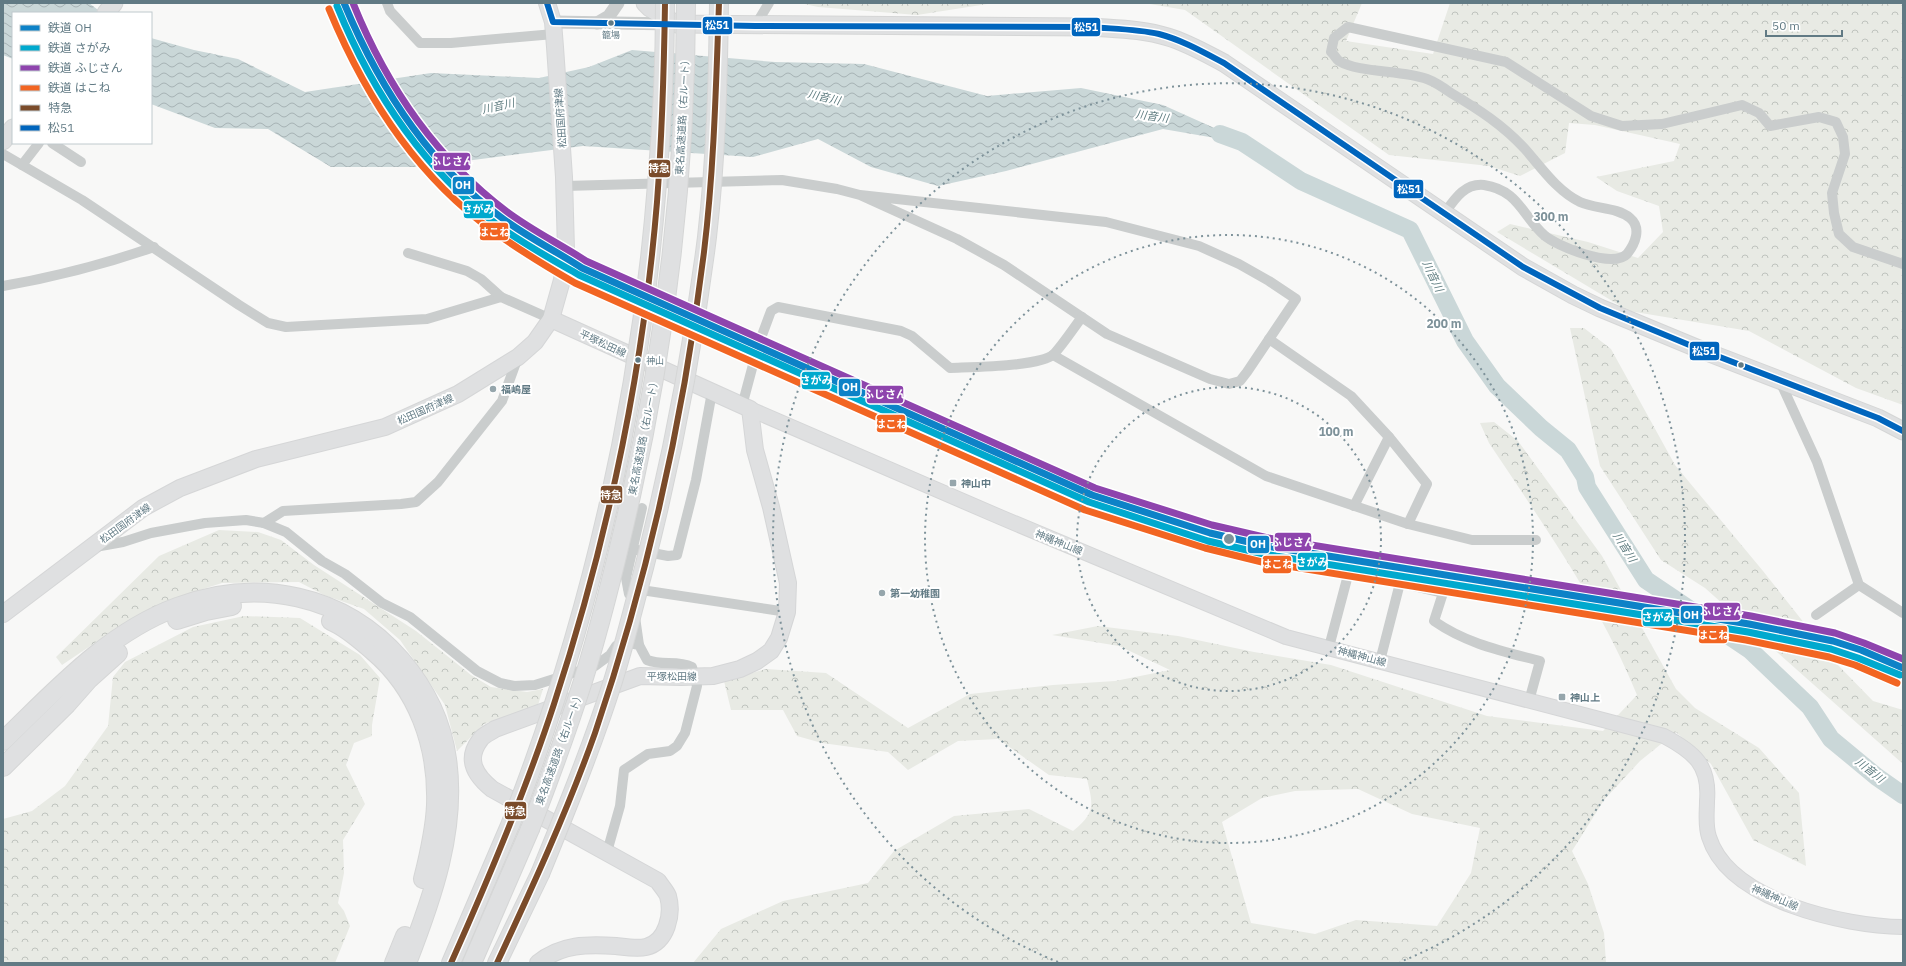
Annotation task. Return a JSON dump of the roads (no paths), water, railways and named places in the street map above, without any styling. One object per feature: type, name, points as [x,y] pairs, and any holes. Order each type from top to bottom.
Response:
[{"type":"highway","points":[[107,12],[114,3]]},
{"type":"highway","points":[[632,3],[649,18],[676,24],[755,26],[1091,27],[1140,31],[1167,37],[1193,46],[1224,62],[1523,267],[1573,295],[1699,349],[1878,418],[1903,431]]},
{"type":"highway","points":[[645,3],[650,8],[676,24]]},
{"type":"highway","points":[[657,3],[676,24]]},
{"type":"highway","points":[[451,963],[511,823],[541,743],[581,612],[606,514],[625,426],[642,327],[653,231],[664,85],[665,3]]},
{"type":"highway","name":"東名高速道路（右ルート）","points":[[472,963],[530,829],[583,680],[606,604],[646,430],[662,330],[675,230],[684,97],[686,3]]},
{"type":"highway","points":[[497,963],[540,874],[590,749],[613,680],[657,518],[676,436],[693,338],[707,234],[715,141],[719,3]]},
{"type":"highway","points":[[3,141],[12,129]]},
{"type":"highway","points":[[3,741],[71,676],[108,645],[139,624],[176,607],[203,598],[260,592],[288,595],[316,602],[344,614],[368,629],[391,650],[410,671],[424,692],[435,714],[447,759],[449,805],[443,849],[422,925],[407,963]]},
{"type":"highway","points":[[3,767],[67,704],[89,678],[102,666],[133,642],[156,629],[206,611],[233,605],[259,603],[286,607],[338,624],[382,658],[399,678],[413,699],[423,719],[435,763],[436,805],[431,846],[423,882],[410,922],[394,963]]},
{"type":"highway","points":[[442,963],[464,918],[489,876]]},
{"type":"highway","points":[[502,963],[519,919]]},
{"type":"main road","name":"松田国府津線","points":[[3,614],[143,508],[180,488],[256,459],[385,427],[458,394],[518,357],[535,342],[551,319],[562,280],[566,251],[564,182],[554,34],[547,3]]},
{"type":"main road","name":"平塚松田線","points":[[538,963],[565,948],[590,944],[646,947],[656,942],[664,933],[668,922],[670,907],[667,895],[658,881],[492,789],[479,778],[473,765],[474,752],[480,739],[496,729],[640,676],[714,676],[757,661],[771,651],[779,638],[787,612],[788,583],[755,450],[746,407],[551,319]]},
{"type":"main road","name":"神縄神山線","points":[[746,407],[1000,517],[1286,637],[1329,647],[1664,736],[1682,745],[1696,756],[1706,773],[1708,793],[1706,819],[1709,837],[1717,855],[1730,871],[1752,888],[1789,905],[1824,916],[1865,924],[1903,927]]},
{"type":"street","points":[[386,3],[390,11],[420,43],[451,43],[554,34],[597,23],[676,24]]},
{"type":"street","points":[[597,23],[609,16],[618,3]]},
{"type":"street","points":[[755,26],[769,3]]},
{"type":"street","points":[[1444,214],[1462,191],[1470,186],[1482,185],[1505,191],[1544,235],[1556,242],[1596,258],[1616,259],[1624,256],[1633,246],[1637,233],[1635,225],[1630,218],[1622,214],[1580,202],[1562,190],[1506,130],[1488,115],[1428,79],[1398,72],[1355,66],[1339,61],[1331,52],[1334,38],[1348,27],[1506,62],[1591,116],[1622,126],[1662,124],[1742,105],[1759,113],[1770,126],[1819,117],[1836,122],[1843,137],[1845,154],[1832,193],[1834,214],[1839,234],[1853,247],[1903,264]]},
{"type":"street","points":[[22,165],[38,144]]},
{"type":"street","points":[[54,144],[81,162]]},
{"type":"street","points":[[3,154],[82,200],[256,316],[268,322],[286,327],[427,320],[501,298]]},
{"type":"street","points":[[564,182],[782,180],[837,189],[860,195],[1106,222],[1199,246],[1245,267],[1296,299],[1240,381],[1229,384],[1210,379],[1107,334],[1004,265],[964,243],[860,195]]},
{"type":"street","points":[[3,286],[47,278],[105,263],[154,248]]},
{"type":"street","points":[[408,253],[468,271],[481,279],[501,298],[551,319]]},
{"type":"street","points":[[746,407],[758,346],[771,311],[778,307],[901,331],[912,336],[950,368],[1036,361],[1053,355],[1082,317]]},
{"type":"street","points":[[1269,339],[1351,396],[1389,437],[1427,484],[1408,524]]},
{"type":"street","points":[[1053,355],[1266,476],[1408,524],[1472,540],[1536,540]]},
{"type":"street","points":[[264,523],[283,511],[416,502],[438,482],[502,401],[518,357]]},
{"type":"street","points":[[1779,379],[1817,462],[1859,585],[1903,613]]},
{"type":"street","points":[[632,549],[668,556],[677,555],[696,480],[712,392]]},
{"type":"street","points":[[1354,506],[1389,437]]},
{"type":"street","points":[[607,852],[620,806],[624,770],[648,754],[670,751],[677,746],[685,733],[696,686],[692,667],[683,663],[657,664],[647,660],[639,645],[626,578],[642,508]]},
{"type":"street","points":[[87,549],[123,542],[151,533],[206,523],[246,520],[264,523],[286,532],[322,561],[345,574],[382,603],[410,617],[477,671],[500,682],[514,686],[535,685],[595,666],[610,655],[616,646],[630,643],[639,645]]},
{"type":"street","points":[[1272,562],[1400,582],[1443,593],[1434,621],[1452,633],[1480,645],[1540,661],[1529,701]]},
{"type":"street","points":[[1329,647],[1348,575]]},
{"type":"street","points":[[1380,661],[1400,582]]},
{"type":"street","points":[[1816,615],[1859,585]]},
{"type":"street","points":[[628,588],[787,612]]},
{"type":"water","points":[[3,3],[89,3],[101,12],[12,12],[12,59],[3,55]]},
{"type":"water","points":[[152,38],[194,50],[238,59],[305,92],[431,73],[539,78],[589,67],[632,50],[775,62],[864,64],[987,96],[1081,88],[1163,105],[1250,144],[1163,129],[1006,171],[938,186],[871,167],[818,139],[753,157],[583,146],[419,167],[331,167],[268,129],[215,128],[152,104]]},
{"type":"waterway","name":"川音川","points":[[1220,134],[1242,142],[1301,181],[1410,230],[1465,341],[1497,386],[1541,428],[1568,450],[1585,477],[1587,487],[1646,580],[1750,650],[1810,707],[1831,739],[1877,777],[1903,795]]},
{"type":"rail line","name":"OH","points":[[344,3],[373,64],[408,122],[451,173],[475,197],[521,231],[582,268],[1092,495],[1210,533],[1266,546],[1749,624],[1833,641],[1861,650],[1903,668]]},
{"type":"rail line","name":"ふじさん","points":[[353,3],[381,62],[397,91],[415,118],[435,143],[480,190],[525,224],[586,261],[1095,488],[1212,525],[1268,538],[1751,616],[1835,633],[1903,659]]},
{"type":"rail line","name":"さがみ","points":[[337,6],[351,38],[383,98],[422,153],[469,202],[516,238],[579,275],[1089,502],[1208,541],[1264,554],[1748,632],[1831,649],[1900,675]]},
{"type":"rail line","name":"はこね","points":[[329,9],[343,41],[376,103],[417,160],[465,209],[513,245],[575,283],[1085,510],[1205,548],[1262,562],[1746,640],[1829,657],[1855,665],[1897,683]]},
{"type":"place","name":"籠場","points":[[611,23]]},
{"type":"place","name":"神山","points":[[638,360]]},
{"type":"place","name":"福嶋屋","points":[[493,389]]},
{"type":"place","name":"神山中","points":[[953,483]]},
{"type":"place","name":"第一幼稚園","points":[[882,593]]},
{"type":"place","name":"神山上","points":[[1562,697]]}]
